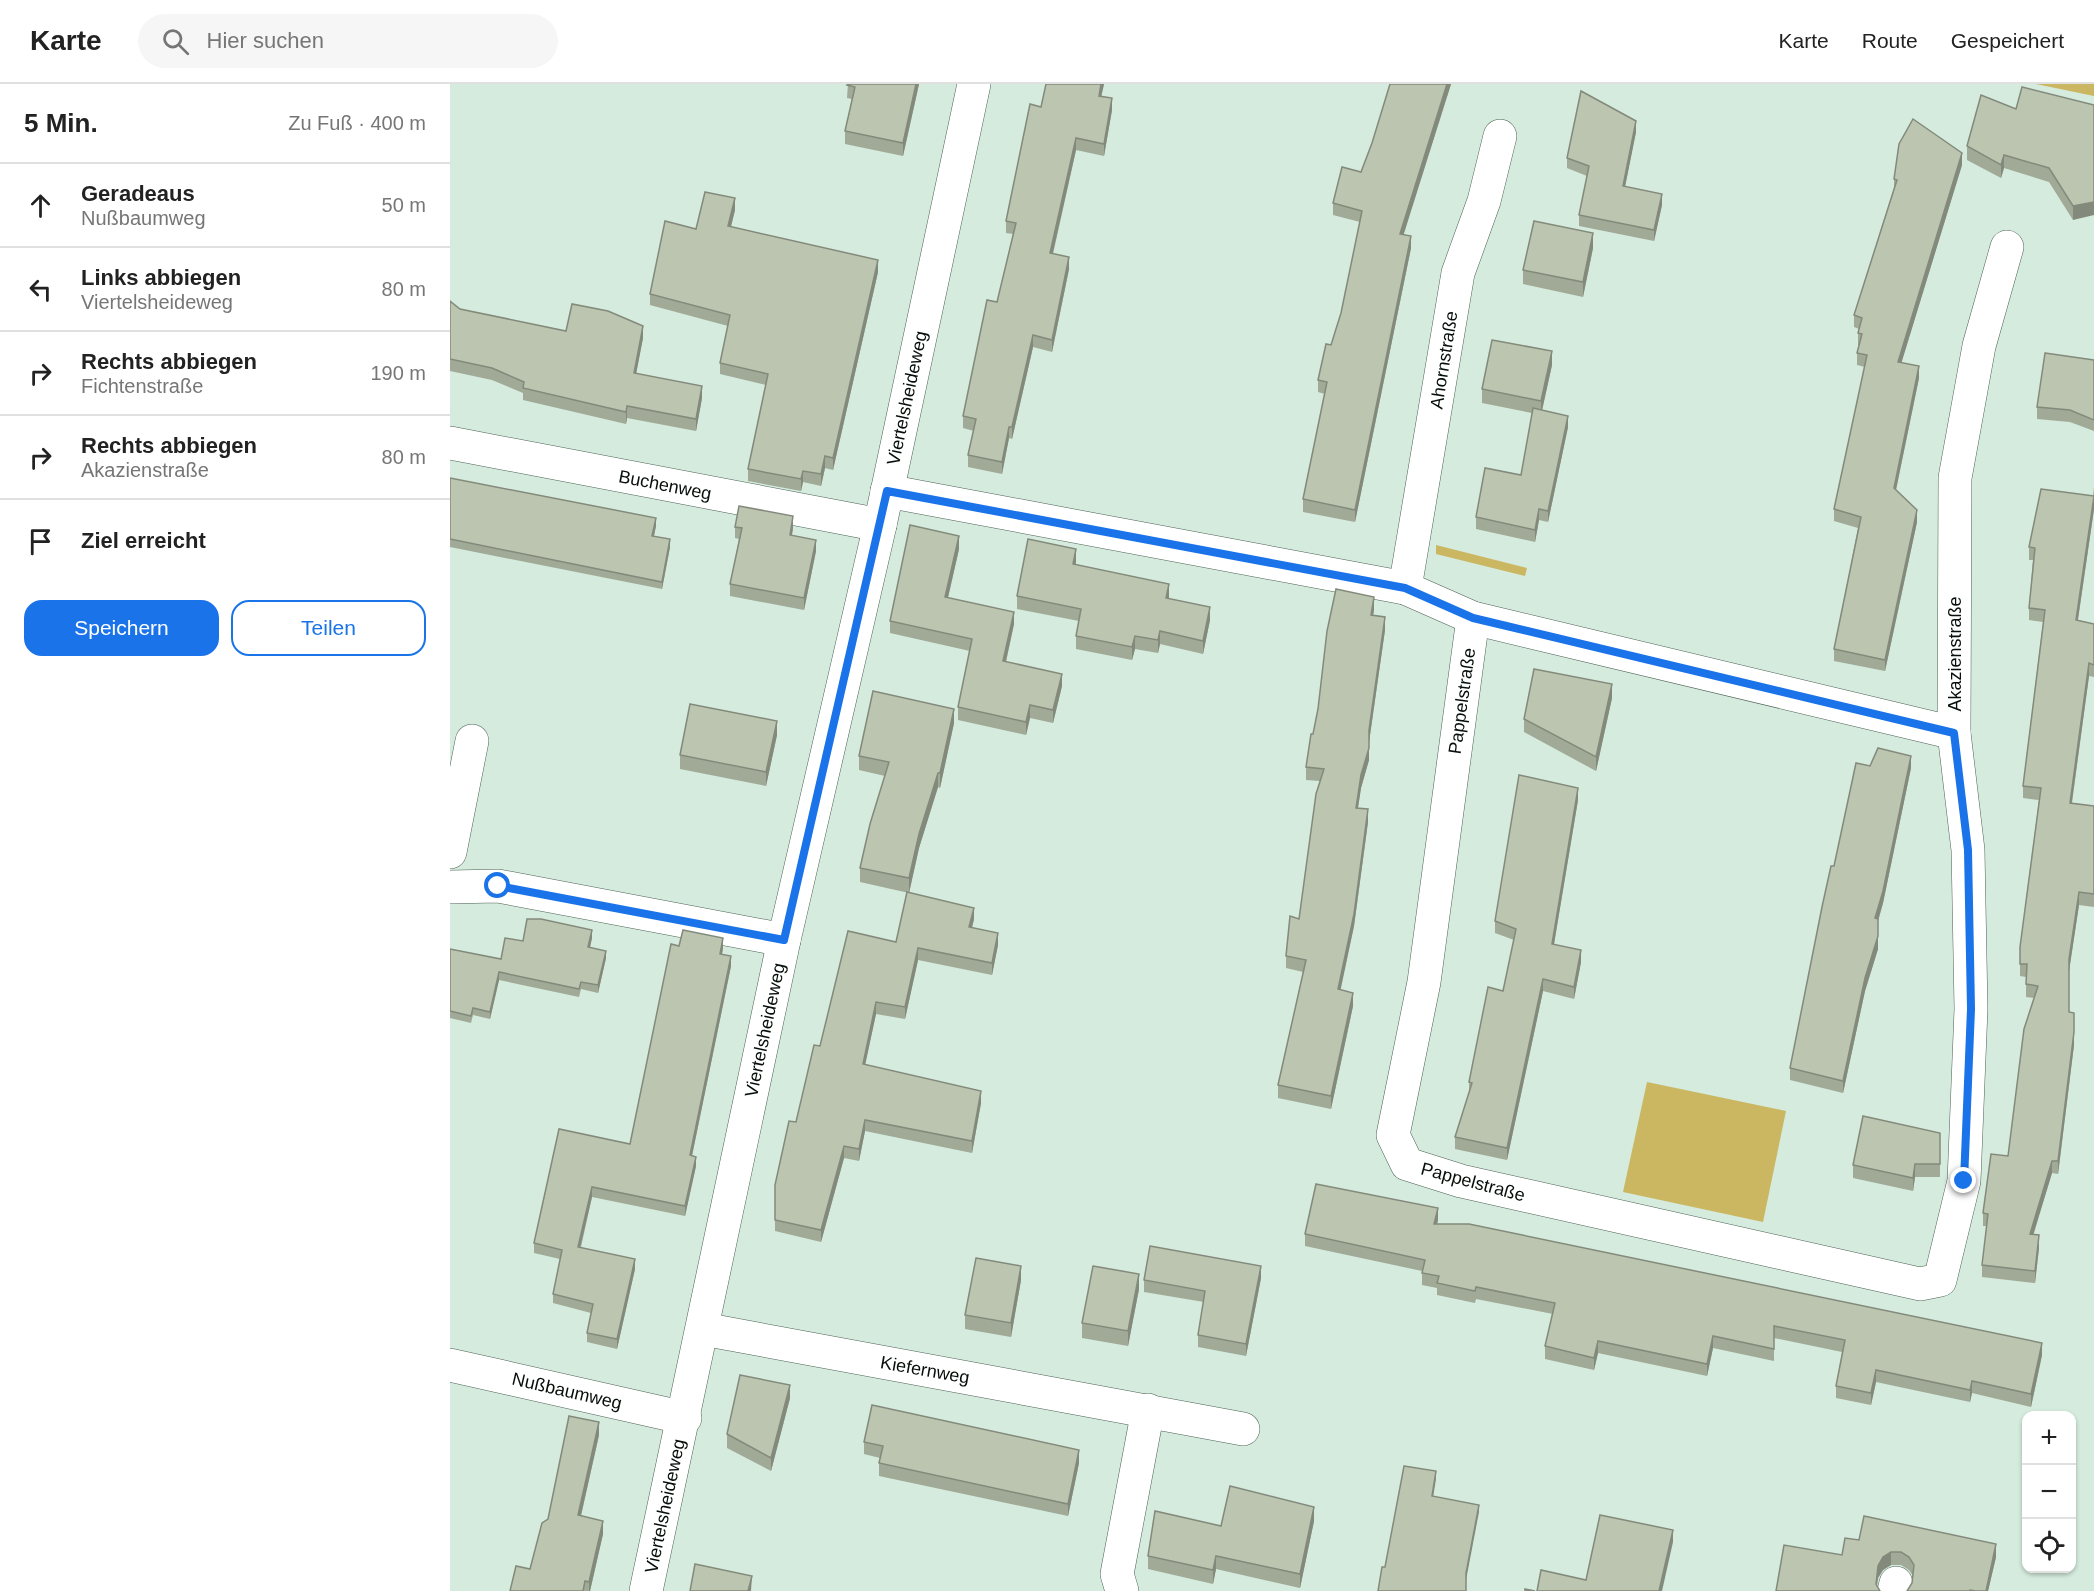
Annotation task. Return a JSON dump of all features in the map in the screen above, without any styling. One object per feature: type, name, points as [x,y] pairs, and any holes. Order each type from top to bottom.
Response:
[{"type":"street","name":"Viertelsheideweg","points":[[646,1591],[784,940],[880,525],[974,84]]},
{"type":"street","name":"Ahornstraße","points":[[1405,588],[1458,273],[1484,201],[1500,136]]},
{"type":"street","name":"Akazienstraße","points":[[1940,1280],[1964,1181],[1971,1009],[1968,850],[1954,733],[1955,478],[1979,346],[2007,247]]},
{"type":"street","name":"Buchenweg","points":[[450,443],[880,525]]},
{"type":"street","points":[[887,491],[1405,588],[1473,618],[1954,733]]},
{"type":"street","name":"Pappelstraße","points":[[1473,618],[1424,982],[1393,1135],[1407,1164],[1461,1181],[1920,1284],[1940,1280]]},
{"type":"street","points":[[450,852],[472,741]]},
{"type":"street","points":[[450,888],[498,886],[784,940]]},
{"type":"street","name":"Kiefernweg","points":[[703,1329],[1243,1429]]},
{"type":"street","name":"Nußbaumweg","points":[[450,1365],[684,1418]]},
{"type":"street","points":[[1122,1591],[1117,1574],[1148,1410]]},
{"type":"shaded area","points":[[2036,84],[2094,84],[2094,96]]},
{"type":"shaded area","points":[[1436,545],[1527,568],[1525,576],[1436,554]]},
{"type":"shaded area","points":[[1647,1082],[1786,1111],[1763,1222],[1623,1192]]},
{"type":"building","points":[[848,84],[916,84],[903,143],[845,131],[855,87]]},
{"type":"building","points":[[1046,84],[1101,84],[1099,96],[1112,98],[1104,144],[1076,138],[1050,253],[1069,257],[1052,340],[1033,335],[1002,462],[968,455],[976,419],[963,416],[987,300],[997,302],[1016,223],[1006,221],[1030,104],[1041,107]]},
{"type":"building","points":[[1390,84],[1447,84],[1400,234],[1411,236],[1355,510],[1303,499],[1327,382],[1318,380],[1326,344],[1331,345],[1341,313],[1362,211],[1333,203],[1342,167],[1361,172]]},
{"type":"building","points":[[2022,87],[2094,105],[2094,202],[2073,206],[2049,168],[2004,155],[2001,165],[1967,146],[1981,95],[2016,109]]},
{"type":"building","points":[[1581,91],[1636,121],[1623,186],[1662,194],[1654,230],[1579,215],[1589,166],[1567,158]]},
{"type":"building","points":[[1913,119],[1962,153],[1898,362],[1919,366],[1894,488],[1917,510],[1885,660],[1834,649],[1861,517],[1834,509],[1867,355],[1857,353],[1862,334],[1858,333],[1862,318],[1854,315],[1897,180],[1894,179],[1899,144]]},
{"type":"building","points":[[705,192],[735,198],[728,226],[878,260],[833,458],[825,456],[821,474],[803,471],[801,479],[748,469],[768,374],[720,363],[730,315],[650,294],[665,221],[696,229]]},
{"type":"building","points":[[1534,221],[1593,233],[1583,282],[1523,270]]},
{"type":"building","points":[[450,301],[460,309],[566,331],[572,304],[608,311],[643,326],[634,373],[702,386],[696,419],[627,406],[626,412],[523,388],[524,382],[492,368],[450,359]]},
{"type":"building","points":[[1492,340],[1552,351],[1541,401],[1482,389]]},
{"type":"building","points":[[2045,353],[2094,360],[2094,420],[2070,410],[2037,407]]},
{"type":"building","points":[[1533,408],[1568,416],[1548,511],[1539,509],[1535,530],[1476,517],[1485,468],[1521,475]]},
{"type":"building","points":[[450,478],[656,518],[652,536],[670,539],[662,582],[450,539]]},
{"type":"building","points":[[2041,489],[2094,496],[2076,620],[2094,624],[2094,665],[2089,663],[2070,803],[2094,806],[2094,894],[2079,892],[2069,959],[2069,1012],[2074,1013],[2074,1032],[2058,1161],[2052,1161],[2030,1234],[2039,1235],[2035,1271],[1982,1265],[1988,1214],[1983,1213],[1991,1154],[2008,1156],[2024,1029],[2038,986],[2026,984],[2027,964],[2020,964],[2020,947],[2041,788],[2023,786],[2045,610],[2029,608],[2035,548],[2029,547]]},
{"type":"building","points":[[739,506],[793,516],[790,535],[816,540],[804,598],[730,584],[742,528],[735,527]]},
{"type":"building","points":[[910,525],[959,536],[945,597],[1014,612],[1003,661],[1062,674],[1053,710],[1030,705],[1026,722],[958,707],[972,639],[890,621]]},
{"type":"building","points":[[1028,539],[1076,549],[1073,564],[1169,584],[1166,598],[1210,607],[1203,641],[1160,631],[1158,640],[1135,636],[1132,647],[1076,636],[1081,609],[1017,596]]},
{"type":"building","points":[[1336,589],[1374,597],[1371,615],[1385,617],[1369,730],[1369,748],[1361,775],[1356,808],[1368,809],[1354,914],[1338,989],[1353,993],[1331,1096],[1278,1085],[1306,960],[1286,956],[1290,916],[1299,919],[1316,794],[1324,769],[1306,767],[1318,709],[1327,631]]},
{"type":"building","points":[[1534,669],[1612,684],[1596,757],[1524,719]]},
{"type":"building","points":[[873,691],[954,709],[940,773],[938,773],[919,834],[909,878],[860,868],[870,824],[889,762],[859,756]]},
{"type":"building","points":[[690,704],[777,721],[766,772],[680,755]]},
{"type":"building","points":[[1878,748],[1911,756],[1883,891],[1875,918],[1878,919],[1878,936],[1865,978],[1843,1081],[1790,1068],[1822,907],[1831,866],[1834,866],[1856,763],[1870,766]]},
{"type":"building","points":[[1519,775],[1578,788],[1552,944],[1581,950],[1574,987],[1543,979],[1507,1148],[1455,1137],[1472,1083],[1469,1082],[1488,987],[1503,991],[1516,929],[1495,921]]},
{"type":"building","points":[[907,892],[974,908],[969,927],[998,933],[992,963],[918,948],[905,1007],[876,1002],[863,1064],[981,1091],[972,1141],[865,1120],[859,1149],[844,1146],[821,1230],[775,1220],[775,1185],[789,1121],[796,1122],[814,1045],[820,1046],[848,931],[896,942]]},
{"type":"building","points":[[527,919],[541,919],[592,930],[588,947],[606,951],[598,985],[581,982],[579,989],[499,972],[490,1012],[473,1008],[471,1016],[450,1011],[450,949],[501,959],[505,938],[523,941]]},
{"type":"building","points":[[683,930],[723,938],[720,954],[731,956],[690,1155],[696,1157],[685,1206],[592,1187],[578,1247],[635,1259],[617,1339],[587,1333],[593,1304],[553,1294],[562,1250],[534,1243],[559,1129],[630,1144],[671,944],[679,946]]},
{"type":"building","points":[[1863,1116],[1940,1133],[1940,1164],[1915,1164],[1913,1178],[1853,1165]]},
{"type":"building","points":[[1316,1184],[1438,1208],[1434,1224],[1469,1224],[2042,1343],[2031,1394],[1972,1381],[1970,1390],[1876,1370],[1871,1393],[1836,1386],[1845,1340],[1774,1326],[1774,1349],[1713,1336],[1707,1364],[1598,1341],[1594,1358],[1545,1346],[1555,1303],[1476,1287],[1475,1291],[1437,1283],[1439,1276],[1422,1273],[1425,1260],[1305,1234]]},
{"type":"building","points":[[1150,1246],[1261,1266],[1246,1344],[1198,1335],[1205,1291],[1144,1280]]},
{"type":"building","points":[[976,1258],[1021,1266],[1011,1323],[965,1315]]},
{"type":"building","points":[[1093,1266],[1139,1274],[1128,1331],[1082,1323]]},
{"type":"building","points":[[740,1375],[790,1385],[771,1458],[727,1434]]},
{"type":"building","points":[[872,1405],[1079,1450],[1068,1504],[879,1463],[883,1446],[864,1442]]},
{"type":"building","points":[[569,1416],[599,1422],[578,1515],[603,1521],[589,1582],[585,1581],[583,1591],[510,1591],[516,1566],[530,1569],[542,1523],[548,1519]]},
{"type":"building","points":[[1404,1466],[1436,1471],[1432,1496],[1479,1505],[1466,1573],[1466,1591],[1378,1591],[1382,1567],[1385,1567]]},
{"type":"building","points":[[1230,1486],[1314,1507],[1300,1574],[1216,1556],[1213,1570],[1148,1556],[1155,1511],[1221,1526]]},
{"type":"building","points":[[1600,1515],[1673,1530],[1659,1591],[1537,1591],[1541,1570],[1586,1580]]},
{"type":"building","points":[[1864,1516],[1996,1544],[1986,1591],[1907,1591],[1912,1583],[1914,1565],[1909,1557],[1901,1552],[1891,1552],[1883,1557],[1878,1566],[1876,1584],[1880,1591],[1776,1591],[1784,1545],[1842,1555],[1845,1538],[1859,1540]]},
{"type":"building","points":[[695,1564],[752,1576],[748,1591],[690,1591]]},
{"type":"route","points":[[498,886],[784,940],[887,491],[1405,588],[1473,618],[1954,733],[1968,850],[1971,1009],[1964,1181]]}]
